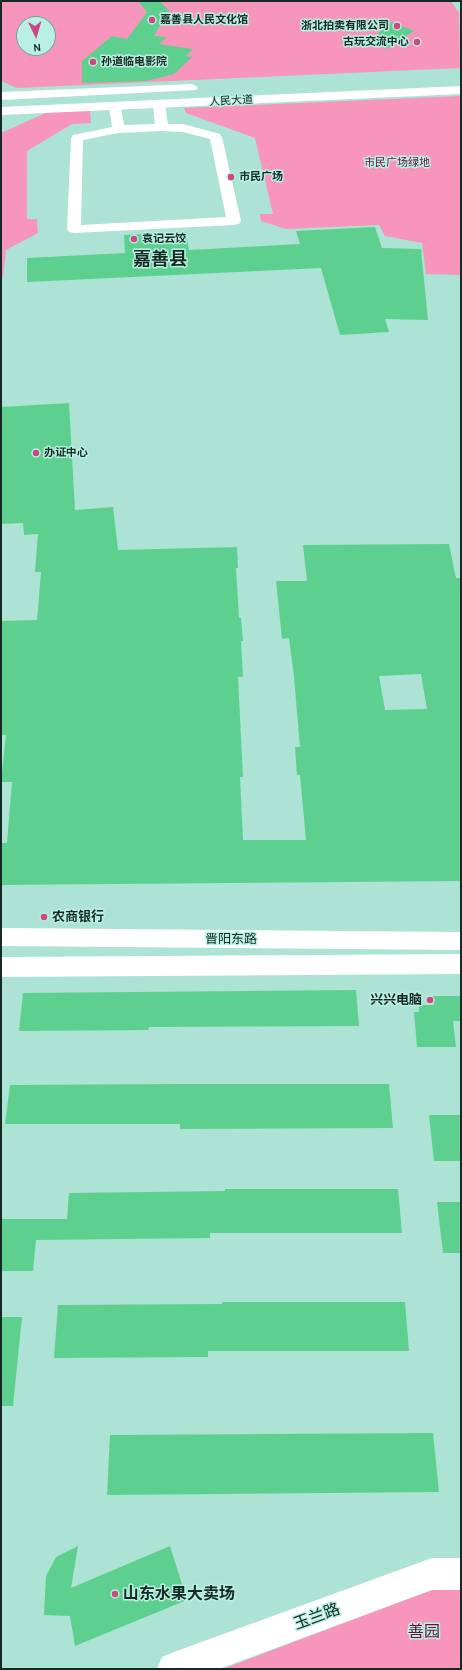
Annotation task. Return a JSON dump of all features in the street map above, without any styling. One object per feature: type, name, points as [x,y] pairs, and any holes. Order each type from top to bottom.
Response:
[{"type":"main road","name":"人民大道","points":[[1,96],[204,87]]},
{"type":"main road","points":[[1,89],[16,95]]},
{"type":"main road","name":"人民大道","points":[[1,111],[160,105],[461,90]]},
{"type":"main road","points":[[160,105],[162,127]]},
{"type":"main road","points":[[115,106],[118,129]]},
{"type":"main road","points":[[1,119],[20,111]]},
{"type":"main road","points":[[162,127],[183,128],[216,137],[234,221],[74,229],[77,138],[118,129],[162,127]]},
{"type":"main road","name":"晋阳东路","points":[[1,937],[461,940]]},
{"type":"main road","name":"晋阳东路","points":[[1,967],[461,964]]},
{"type":"main road","name":"玉兰路","points":[[174,1669],[432,1574],[461,1574]]},
{"type":"green space","points":[[1,1],[451,1],[459,13],[460,68],[17,88],[1,81]]},
{"type":"green space","name":"市民广场绿地","points":[[461,96],[461,275],[426,274],[422,243],[385,236],[379,225],[286,229],[261,221],[260,214],[273,214],[255,138],[186,113],[184,108]]},
{"type":"green space","points":[[90,110],[91,123],[72,124],[27,151],[27,219],[37,219],[38,233],[6,250],[3,277],[1,277],[1,133],[48,112]]},
{"type":"green space","name":"善园","points":[[436,1588],[461,1588],[461,1669],[223,1669]]},
{"type":"building","points":[[138,1],[159,1],[169,10],[154,36],[167,37],[159,44],[193,49],[186,56],[192,57],[174,74],[146,81],[82,83],[82,61],[112,36],[127,39],[147,12]]},
{"type":"building","points":[[392,22],[414,31],[386,49],[375,36]]},
{"type":"building","points":[[375,227],[382,248],[421,249],[428,320],[385,319],[389,332],[340,335],[321,268],[27,282],[27,258],[125,253],[124,235],[186,232],[189,250],[300,244],[296,231]]},
{"type":"building","points":[[69,403],[75,510],[113,507],[118,550],[237,547],[238,568],[236,568],[239,618],[241,618],[243,641],[241,641],[243,677],[238,677],[243,777],[240,777],[243,840],[306,840],[300,775],[297,775],[295,747],[300,747],[294,677],[289,638],[282,639],[276,581],[307,581],[303,545],[449,544],[456,578],[461,578],[461,881],[1,885],[1,843],[7,843],[12,782],[1,782],[6,735],[1,735],[1,621],[37,620],[41,572],[35,572],[38,534],[24,535],[23,523],[1,524],[1,407]],"holes":[[[421,674],[427,709],[385,710],[379,676]]]},
{"type":"building","points":[[356,990],[359,1026],[149,1027],[148,1030],[19,1031],[23,993]]},
{"type":"building","points":[[433,996],[461,996],[461,1021],[453,1021],[456,1047],[417,1047],[414,1012],[419,1012],[419,1005],[434,1005]]},
{"type":"building","points":[[389,1084],[393,1128],[180,1129],[180,1124],[5,1124],[10,1085]]},
{"type":"building","points":[[429,1115],[461,1115],[461,1161],[434,1161]]},
{"type":"building","points":[[225,1189],[398,1189],[402,1233],[210,1233],[210,1238],[36,1240],[33,1271],[1,1271],[1,1219],[67,1219],[69,1193],[225,1191]]},
{"type":"building","points":[[437,1202],[461,1202],[461,1253],[443,1253]]},
{"type":"building","points":[[222,1302],[405,1302],[409,1351],[208,1351],[208,1357],[54,1358],[58,1305],[222,1304]]},
{"type":"building","points":[[1,1317],[22,1317],[13,1406],[1,1406]]},
{"type":"building","points":[[433,1433],[439,1492],[107,1495],[110,1435]]},
{"type":"building","name":"山东水果大卖场","points":[[78,1546],[71,1588],[170,1546],[187,1600],[75,1646],[70,1616],[44,1615],[46,1576],[56,1557]]},
{"type":"place","name":"嘉善县人民文化馆","points":[[152,20]]},
{"type":"place","name":"浙北拍卖有限公司","points":[[397,26]]},
{"type":"place","name":"古玩交流中心","points":[[417,42]]},
{"type":"place","name":"孙道临电影院","points":[[93,62]]},
{"type":"place","name":"市民广场","points":[[231,177]]},
{"type":"place","name":"袁记云饺","points":[[134,239]]},
{"type":"place","name":"办证中心","points":[[36,453]]},
{"type":"place","name":"农商银行","points":[[44,917]]},
{"type":"place","name":"兴兴电脑","points":[[430,1000]]},
{"type":"place","name":"山东水果大卖场","points":[[115,1594]]},
{"type":"district","name":"嘉善县","points":[[160,260]]}]
